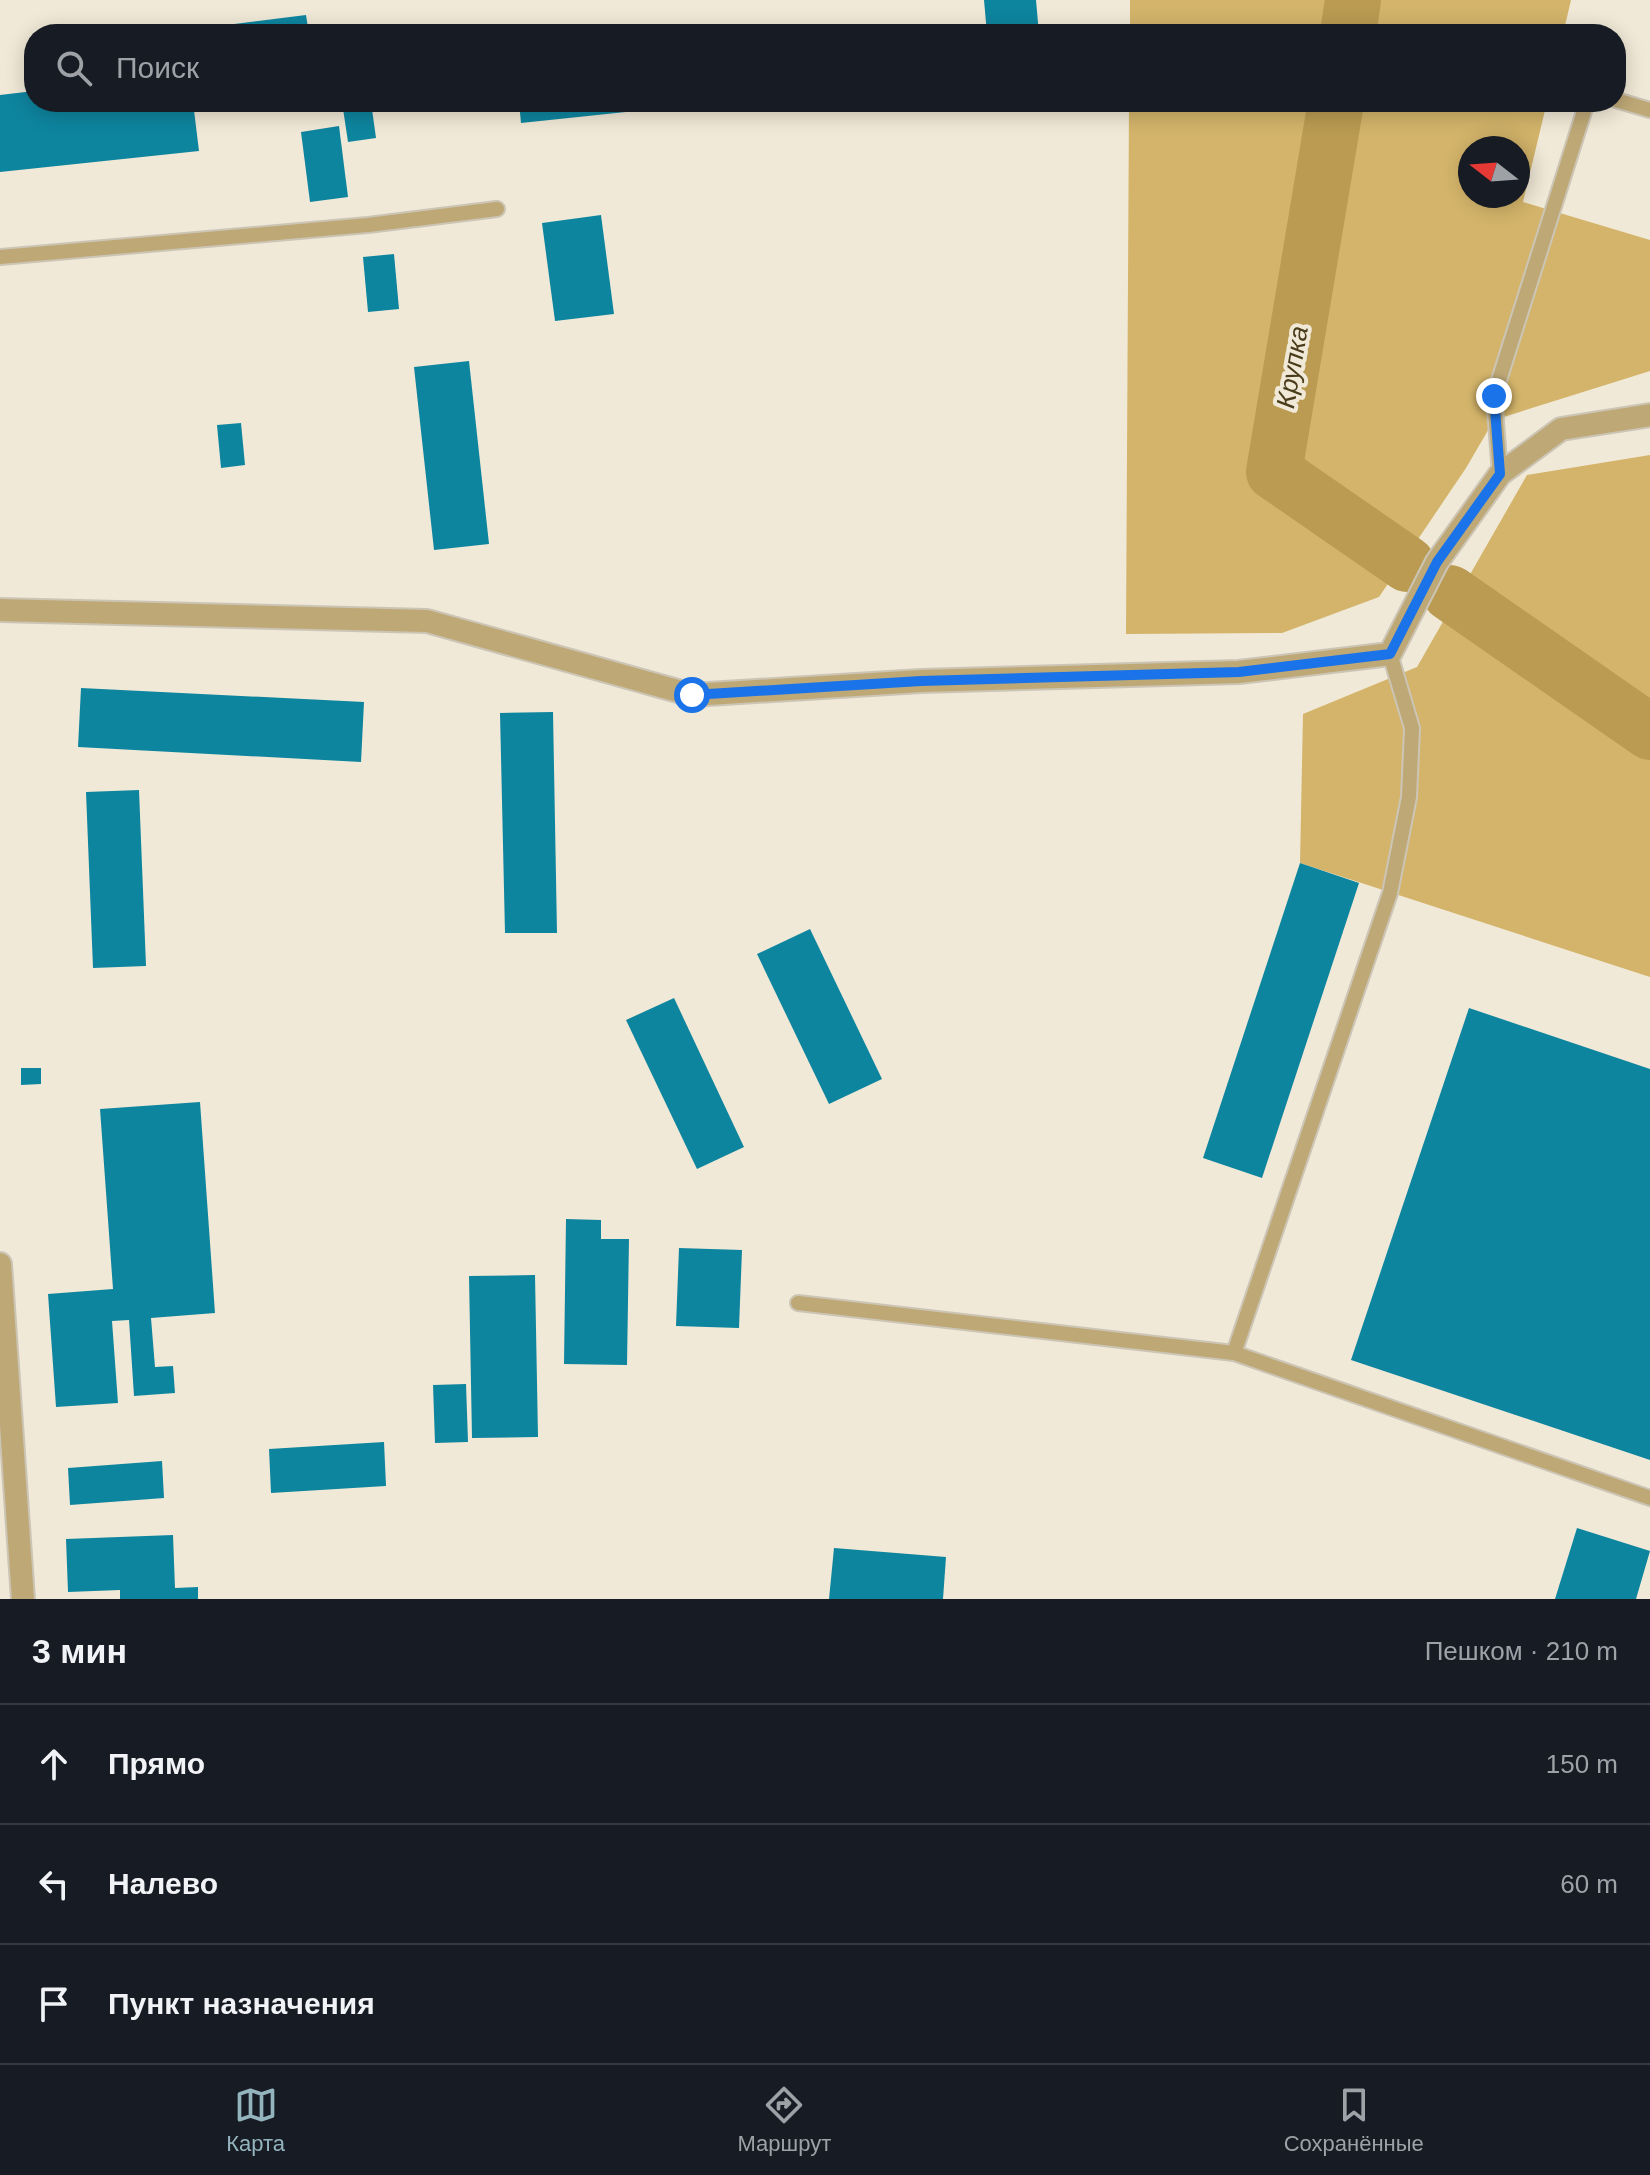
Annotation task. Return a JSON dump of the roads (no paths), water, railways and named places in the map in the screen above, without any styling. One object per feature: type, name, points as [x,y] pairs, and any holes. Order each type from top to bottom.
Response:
[{"type":"street","points":[[0,610],[427,621],[692,695],[921,681],[1239,672],[1390,654],[1437,562],[1500,474],[1561,429],[1650,415]]},
{"type":"street","points":[[0,1264],[2,1330],[23,1599]]},
{"type":"lane","points":[[1626,103],[1650,110]]},
{"type":"lane","points":[[1500,474],[1494,396],[1584,112]]},
{"type":"lane","points":[[0,257],[368,225],[497,209]]},
{"type":"lane","points":[[1234,1353],[1390,893],[1409,797],[1412,728],[1390,654]]},
{"type":"lane","points":[[798,1303],[1234,1353],[1650,1498]]},
{"type":"waterway","name":"Крупка","points":[[1349,24],[1353,0]]},
{"type":"waterway","name":"Крупка","points":[[1334,112],[1274,472],[1407,564]]},
{"type":"waterway","name":"Крупка","points":[[1450,593],[1650,732]]}]
